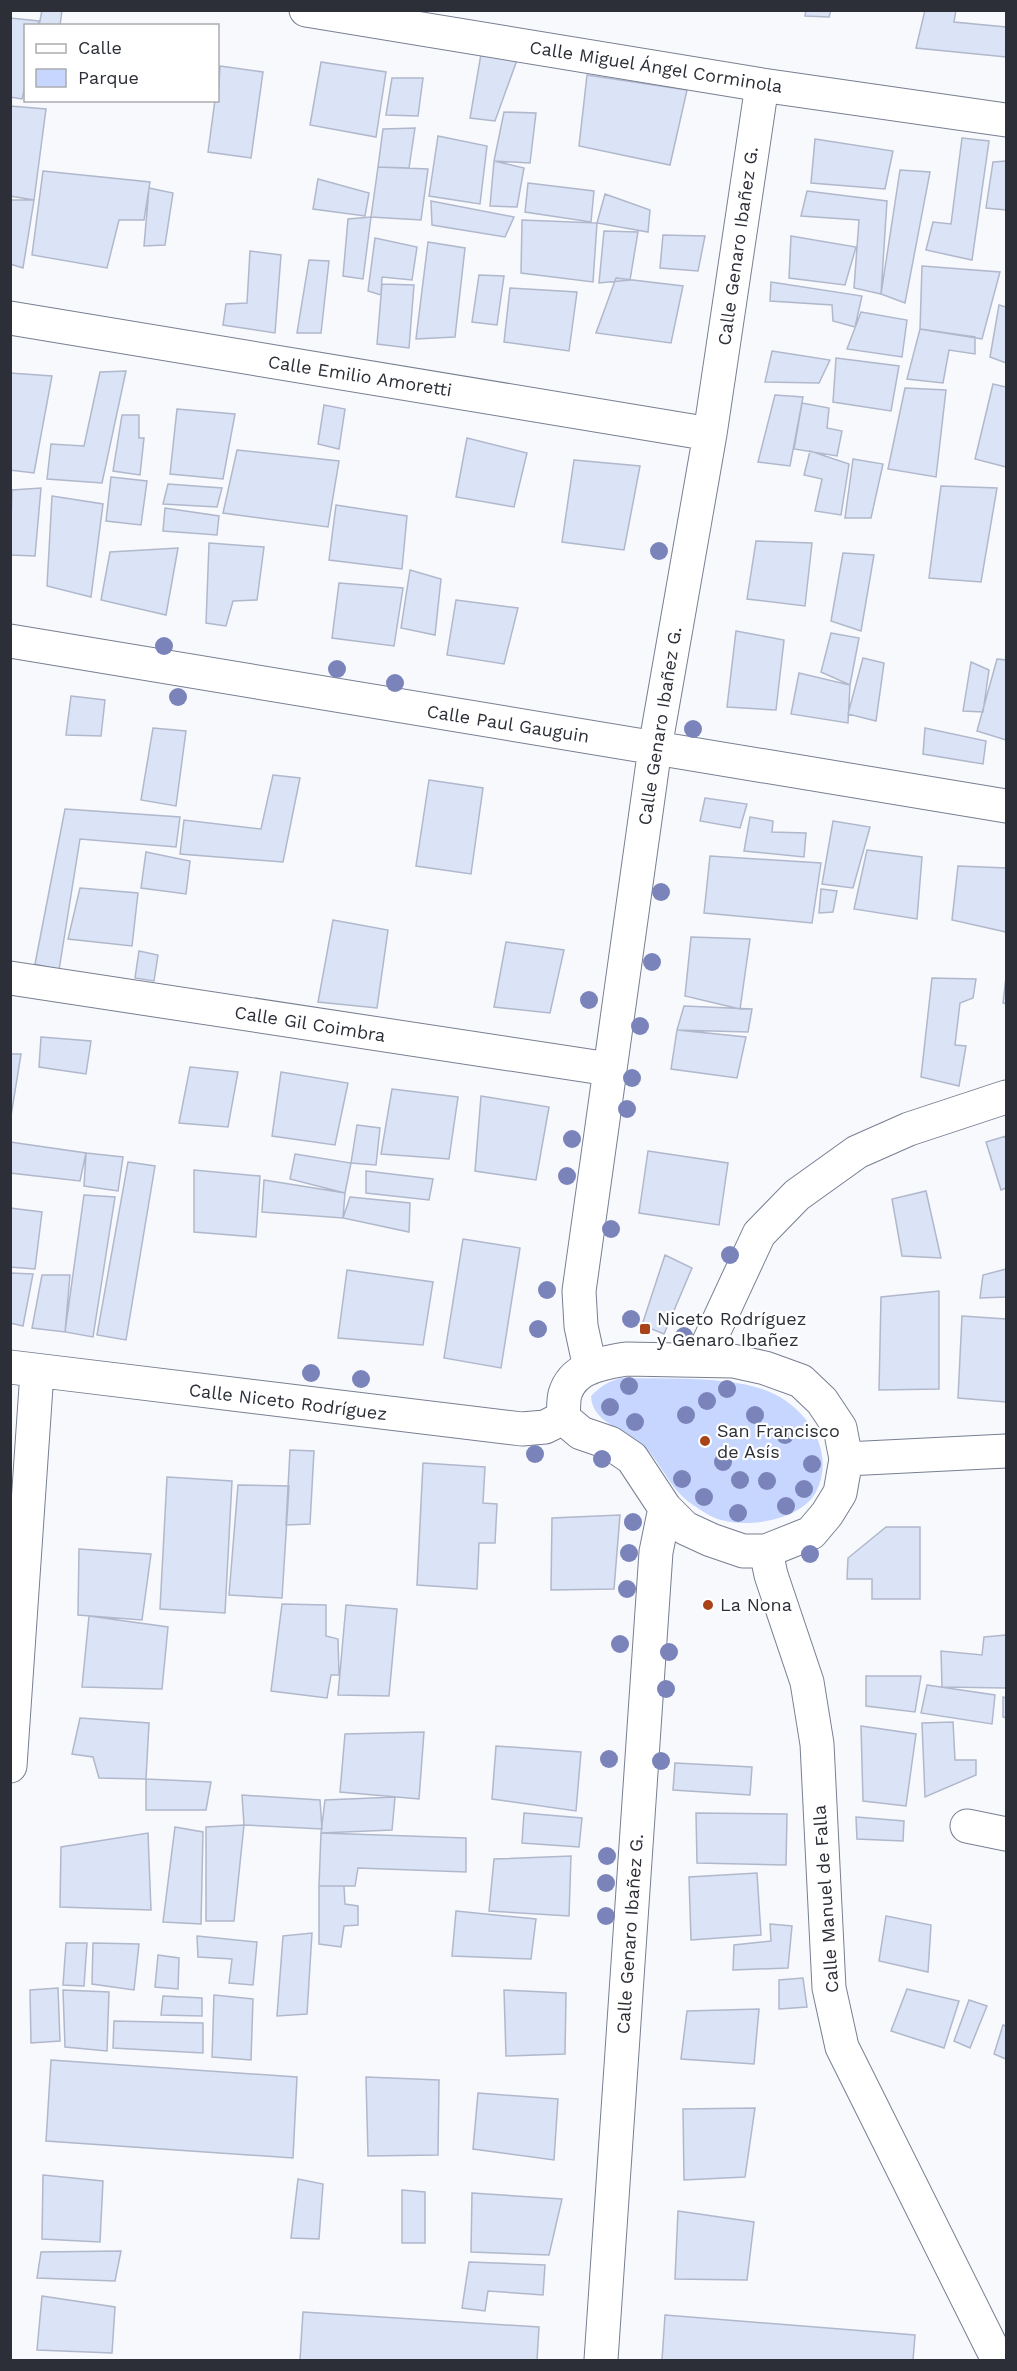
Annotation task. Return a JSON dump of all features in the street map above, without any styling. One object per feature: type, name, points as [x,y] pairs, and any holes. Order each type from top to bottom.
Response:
[{"type":"street","name":"Calle Miguel Ángel Corminola","points":[[306,10],[762,85],[1006,120]]},
{"type":"street","name":"Calle Genaro Ibañez G.","points":[[590,1368],[581,1326],[579,1292],[655,748],[710,434],[762,85]]},
{"type":"street","name":"Calle Emilio Amoretti","points":[[10,318],[710,434]]},
{"type":"street","name":"Calle Paul Gauguin","points":[[10,641],[1006,806]]},
{"type":"street","name":"Calle Gil Coimbra","points":[[10,978],[609,1069]]},
{"type":"street","points":[[701,1359],[759,1234],[797,1195],[857,1152],[909,1129],[1006,1096]]},
{"type":"street","points":[[626,1359],[701,1359],[733,1361],[765,1368],[801,1381],[822,1401],[840,1428],[846,1459],[840,1493],[827,1514],[811,1533],[766,1551],[743,1551],[711,1540],[686,1528],[665,1508],[632,1458],[610,1443],[581,1433],[563,1418],[565,1394],[579,1372],[599,1364],[626,1359]]},
{"type":"street","points":[[10,1766],[23,1369]]},
{"type":"street","name":"Calle Niceto Rodríguez","points":[[23,1369],[522,1430],[545,1426],[563,1418]]},
{"type":"street","points":[[846,1459],[1006,1451]]},
{"type":"street","name":"Calle Genaro Ibañez G.","points":[[601,2361],[656,1552],[665,1508]]},
{"type":"street","name":"Calle Manuel de Falla","points":[[766,1551],[771,1575],[809,1693],[817,1744],[830,1988],[842,2047],[998,2361]]},
{"type":"street","points":[[967,1826],[1006,1833]]},
{"type":"green space","points":[[622,1378],[730,1382],[777,1395],[803,1416],[813,1429],[823,1460],[822,1476],[816,1492],[809,1502],[799,1509],[787,1515],[759,1522],[733,1522],[707,1514],[679,1493],[641,1443],[605,1421],[593,1406],[591,1396],[598,1389]]},
{"type":"building","points":[[42,10],[62,10],[60,24],[39,24]]},
{"type":"building","points":[[806,10],[831,10],[829,17],[805,16]]},
{"type":"building","points":[[925,10],[956,10],[954,22],[1006,27],[1006,57],[916,48]]},
{"type":"building","points":[[10,18],[39,21],[38,24],[24,24],[24,91],[22,99],[10,97]]},
{"type":"building","points":[[481,54],[517,60],[495,121],[470,118]]},
{"type":"building","points":[[321,62],[386,72],[376,137],[310,125]]},
{"type":"building","points":[[220,66],[263,72],[251,158],[208,152],[215,102],[219,102]]},
{"type":"building","points":[[587,75],[687,90],[670,165],[579,146]]},
{"type":"building","points":[[392,78],[423,78],[418,116],[386,115]]},
{"type":"building","points":[[10,106],[46,109],[34,200],[10,196]]},
{"type":"building","points":[[504,112],[536,113],[530,163],[494,161]]},
{"type":"building","points":[[415,128],[409,168],[378,167],[383,129]]},
{"type":"building","points":[[438,136],[487,146],[480,204],[429,196]]},
{"type":"building","points":[[962,138],[989,141],[972,260],[926,250],[933,222],[951,224]]},
{"type":"building","points":[[815,139],[893,151],[885,189],[811,183]]},
{"type":"building","points":[[494,161],[524,168],[517,207],[490,206]]},
{"type":"building","points":[[1006,161],[1006,210],[986,208],[993,162]]},
{"type":"building","points":[[378,167],[428,169],[421,220],[371,217]]},
{"type":"building","points":[[900,170],[930,172],[905,303],[881,294]]},
{"type":"building","points":[[43,171],[150,182],[144,220],[119,220],[107,268],[32,255]]},
{"type":"building","points":[[318,179],[369,193],[365,216],[313,209]]},
{"type":"building","points":[[528,183],[594,191],[591,222],[525,212]]},
{"type":"building","points":[[149,188],[173,193],[165,245],[144,246]]},
{"type":"building","points":[[807,191],[887,201],[881,294],[854,288],[859,220],[801,216]]},
{"type":"building","points":[[605,194],[650,210],[648,232],[597,223]]},
{"type":"building","points":[[10,200],[34,200],[23,268],[10,264]]},
{"type":"building","points":[[431,201],[514,217],[505,237],[432,225]]},
{"type":"building","points":[[371,217],[363,279],[343,276],[348,219]]},
{"type":"building","points":[[522,220],[597,223],[593,282],[521,273]]},
{"type":"building","points":[[604,231],[638,232],[630,280],[599,283]]},
{"type":"building","points":[[663,235],[705,236],[698,271],[660,268]]},
{"type":"building","points":[[791,236],[856,247],[845,285],[789,278]]},
{"type":"building","points":[[375,238],[417,247],[412,280],[382,277],[381,295],[368,291]]},
{"type":"building","points":[[428,242],[465,248],[455,337],[416,339]]},
{"type":"building","points":[[250,251],[281,255],[275,333],[223,325],[226,304],[247,303]]},
{"type":"building","points":[[309,260],[329,261],[321,333],[297,333]]},
{"type":"building","points":[[922,266],[1000,272],[982,339],[920,329]]},
{"type":"building","points":[[479,275],[504,276],[497,325],[472,322]]},
{"type":"building","points":[[616,278],[683,286],[671,343],[596,333]]},
{"type":"building","points":[[771,282],[862,296],[855,327],[833,321],[832,305],[770,301]]},
{"type":"building","points":[[382,284],[414,285],[409,348],[377,344]]},
{"type":"building","points":[[510,288],[577,292],[569,351],[504,342]]},
{"type":"building","points":[[999,305],[1006,307],[1006,363],[990,357]]},
{"type":"building","points":[[861,312],[907,320],[902,357],[847,349]]},
{"type":"building","points":[[920,329],[975,337],[975,354],[949,350],[943,383],[907,379]]},
{"type":"building","points":[[772,351],[830,360],[819,383],[765,382]]},
{"type":"building","points":[[836,358],[899,366],[891,411],[833,402]]},
{"type":"building","points":[[126,371],[102,483],[47,479],[51,444],[84,446],[100,372]]},
{"type":"building","points":[[10,373],[52,376],[34,473],[10,470]]},
{"type":"building","points":[[993,384],[1006,387],[1006,467],[975,459]]},
{"type":"building","points":[[905,388],[946,390],[936,477],[888,469]]},
{"type":"building","points":[[775,395],[803,397],[790,466],[758,462]]},
{"type":"building","points":[[802,403],[829,408],[827,428],[842,431],[837,456],[794,449]]},
{"type":"building","points":[[324,405],[345,409],[339,449],[318,444]]},
{"type":"building","points":[[177,409],[235,414],[223,479],[170,474]]},
{"type":"building","points":[[122,415],[139,415],[139,438],[144,438],[140,475],[113,471]]},
{"type":"building","points":[[467,438],[527,453],[514,507],[456,497]]},
{"type":"building","points":[[237,450],[339,461],[328,527],[223,513]]},
{"type":"building","points":[[810,451],[849,464],[841,515],[815,511],[822,479],[804,475]]},
{"type":"building","points":[[853,459],[883,464],[871,518],[845,518]]},
{"type":"building","points":[[574,460],[640,466],[624,550],[562,542]]},
{"type":"building","points":[[111,477],[147,481],[141,525],[106,521]]},
{"type":"building","points":[[168,484],[222,488],[217,507],[163,504]]},
{"type":"building","points":[[941,486],[997,488],[981,582],[929,578]]},
{"type":"building","points":[[41,488],[35,556],[10,555],[12,490]]},
{"type":"building","points":[[52,496],[103,504],[91,597],[47,586]]},
{"type":"building","points":[[336,505],[407,516],[402,569],[329,560]]},
{"type":"building","points":[[165,508],[219,516],[217,535],[163,531]]},
{"type":"building","points":[[756,541],[812,543],[805,606],[747,599]]},
{"type":"building","points":[[209,543],[264,547],[257,600],[233,601],[226,626],[206,623]]},
{"type":"building","points":[[178,548],[166,615],[101,600],[110,552]]},
{"type":"building","points":[[843,553],[874,555],[861,631],[831,621]]},
{"type":"building","points":[[410,570],[441,579],[435,635],[401,628]]},
{"type":"building","points":[[339,583],[403,588],[394,646],[332,638]]},
{"type":"building","points":[[456,600],[518,608],[504,664],[447,655]]},
{"type":"building","points":[[736,631],[784,640],[776,710],[727,707]]},
{"type":"building","points":[[831,633],[859,638],[850,685],[821,672]]},
{"type":"building","points":[[863,658],[884,663],[876,721],[848,714]]},
{"type":"building","points":[[997,659],[1006,660],[1006,740],[977,731]]},
{"type":"building","points":[[971,662],[989,670],[983,712],[963,711]]},
{"type":"building","points":[[799,673],[850,685],[848,723],[791,714]]},
{"type":"building","points":[[71,696],[105,700],[101,736],[66,735]]},
{"type":"building","points":[[153,728],[186,731],[176,806],[141,800]]},
{"type":"building","points":[[925,728],[986,741],[983,764],[923,754]]},
{"type":"building","points":[[273,775],[300,778],[283,862],[180,854],[184,820],[261,829]]},
{"type":"building","points":[[429,780],[483,788],[471,874],[416,866]]},
{"type":"building","points":[[705,798],[747,804],[740,828],[700,821]]},
{"type":"building","points":[[65,809],[180,817],[176,847],[80,839],[59,970],[35,964]]},
{"type":"building","points":[[750,817],[773,821],[772,832],[806,833],[804,857],[744,851]]},
{"type":"building","points":[[833,821],[870,827],[853,888],[822,884]]},
{"type":"building","points":[[867,850],[922,857],[917,919],[854,909]]},
{"type":"building","points":[[146,852],[190,861],[186,894],[141,888]]},
{"type":"building","points":[[710,856],[821,863],[812,923],[704,913]]},
{"type":"building","points":[[958,866],[1006,868],[1006,932],[952,920]]},
{"type":"building","points":[[80,888],[138,893],[132,946],[68,939]]},
{"type":"building","points":[[821,889],[837,891],[833,912],[819,913]]},
{"type":"building","points":[[333,920],[388,930],[377,1008],[318,1002]]},
{"type":"building","points":[[691,937],[750,939],[740,1009],[685,996]]},
{"type":"building","points":[[506,942],[564,950],[550,1013],[494,1007]]},
{"type":"building","points":[[139,951],[158,955],[154,981],[135,978]]},
{"type":"building","points":[[1006,977],[1006,1004],[1003,1003]]},
{"type":"building","points":[[932,978],[976,979],[973,998],[960,1003],[955,1045],[966,1046],[959,1086],[921,1077]]},
{"type":"building","points":[[684,1006],[752,1009],[748,1032],[677,1030]]},
{"type":"building","points":[[677,1030],[746,1037],[737,1078],[671,1069]]},
{"type":"building","points":[[41,1037],[91,1041],[86,1074],[39,1067]]},
{"type":"building","points":[[10,1054],[21,1054],[11,1116],[10,1116]]},
{"type":"building","points":[[190,1067],[238,1072],[228,1127],[179,1123]]},
{"type":"building","points":[[281,1072],[348,1083],[335,1145],[272,1136]]},
{"type":"building","points":[[392,1089],[458,1097],[449,1159],[381,1154]]},
{"type":"building","points":[[481,1096],[549,1107],[536,1180],[475,1171]]},
{"type":"building","points":[[357,1125],[380,1128],[376,1165],[351,1163]]},
{"type":"building","points":[[1006,1136],[1006,1188],[1001,1190],[986,1142]]},
{"type":"building","points":[[10,1142],[86,1153],[80,1181],[10,1173]]},
{"type":"building","points":[[648,1151],[728,1163],[719,1225],[639,1213]]},
{"type":"building","points":[[86,1153],[123,1157],[118,1191],[84,1186]]},
{"type":"building","points":[[295,1154],[351,1163],[345,1193],[290,1179]]},
{"type":"building","points":[[128,1162],[155,1166],[126,1340],[97,1335]]},
{"type":"building","points":[[194,1170],[260,1176],[256,1237],[194,1232]]},
{"type":"building","points":[[366,1171],[433,1179],[429,1200],[366,1193]]},
{"type":"building","points":[[264,1180],[345,1193],[343,1218],[262,1212]]},
{"type":"building","points":[[926,1191],[941,1258],[902,1256],[892,1199]]},
{"type":"building","points":[[84,1195],[115,1197],[93,1337],[65,1332]]},
{"type":"building","points":[[350,1197],[410,1203],[409,1232],[343,1218]]},
{"type":"building","points":[[10,1208],[42,1212],[35,1269],[10,1267]]},
{"type":"building","points":[[463,1239],[520,1248],[501,1368],[444,1358]]},
{"type":"building","points":[[665,1255],[692,1268],[664,1334],[642,1325]]},
{"type":"building","points":[[1006,1269],[1006,1297],[980,1298],[983,1275]]},
{"type":"building","points":[[347,1270],[433,1282],[423,1345],[338,1338]]},
{"type":"building","points":[[10,1273],[33,1274],[23,1326],[10,1323]]},
{"type":"building","points":[[42,1275],[70,1275],[65,1332],[32,1328]]},
{"type":"building","points":[[939,1291],[939,1389],[879,1390],[881,1297]]},
{"type":"building","points":[[962,1316],[1006,1319],[1006,1402],[958,1398]]},
{"type":"building","points":[[290,1450],[314,1451],[310,1524],[286,1525]]},
{"type":"building","points":[[423,1463],[485,1467],[483,1503],[497,1504],[495,1543],[479,1543],[477,1589],[417,1585]]},
{"type":"building","points":[[167,1477],[232,1481],[225,1613],[160,1609]]},
{"type":"building","points":[[238,1485],[289,1486],[282,1598],[229,1595]]},
{"type":"building","points":[[620,1515],[614,1589],[551,1590],[552,1518]]},
{"type":"building","points":[[886,1527],[920,1527],[920,1599],[872,1599],[872,1579],[847,1579],[848,1558]]},
{"type":"building","points":[[79,1549],[151,1554],[142,1620],[78,1615]]},
{"type":"building","points":[[282,1604],[326,1605],[326,1636],[338,1639],[339,1675],[331,1675],[327,1698],[271,1691]]},
{"type":"building","points":[[346,1605],[397,1609],[389,1696],[338,1695]]},
{"type":"building","points":[[89,1616],[168,1627],[162,1689],[82,1687]]},
{"type":"building","points":[[1006,1635],[1006,1688],[942,1687],[941,1651],[982,1655],[984,1637]]},
{"type":"building","points":[[866,1676],[921,1676],[915,1712],[866,1706]]},
{"type":"building","points":[[927,1685],[995,1695],[992,1724],[921,1713]]},
{"type":"building","points":[[1003,1697],[1006,1698],[1006,1718],[1003,1717]]},
{"type":"building","points":[[80,1718],[149,1723],[146,1779],[99,1778],[93,1757],[72,1754]]},
{"type":"building","points":[[953,1722],[955,1760],[976,1760],[976,1775],[925,1797],[922,1723]]},
{"type":"building","points":[[861,1726],[916,1734],[906,1806],[863,1801]]},
{"type":"building","points":[[424,1732],[419,1799],[340,1792],[345,1734]]},
{"type":"building","points":[[496,1746],[581,1752],[576,1811],[492,1799]]},
{"type":"building","points":[[675,1763],[752,1767],[750,1795],[673,1790]]},
{"type":"building","points":[[146,1779],[211,1782],[206,1810],[146,1810]]},
{"type":"building","points":[[242,1795],[320,1800],[322,1829],[244,1825]]},
{"type":"building","points":[[395,1797],[392,1830],[321,1833],[325,1800]]},
{"type":"building","points":[[524,1813],[582,1818],[579,1847],[522,1843]]},
{"type":"building","points":[[696,1813],[787,1814],[786,1865],[697,1863]]},
{"type":"building","points":[[856,1817],[904,1821],[903,1841],[857,1839]]},
{"type":"building","points":[[244,1825],[234,1921],[206,1921],[206,1827]]},
{"type":"building","points":[[175,1827],[203,1832],[201,1924],[163,1922]]},
{"type":"building","points":[[148,1833],[151,1910],[60,1907],[61,1847]]},
{"type":"building","points":[[321,1833],[466,1838],[466,1872],[358,1868],[355,1886],[319,1886]]},
{"type":"building","points":[[571,1856],[569,1916],[489,1911],[494,1859]]},
{"type":"building","points":[[757,1873],[761,1935],[691,1940],[689,1877]]},
{"type":"building","points":[[319,1886],[344,1886],[345,1904],[358,1906],[358,1925],[344,1926],[341,1947],[319,1944]]},
{"type":"building","points":[[456,1911],[536,1919],[531,1959],[452,1956]]},
{"type":"building","points":[[886,1916],[931,1925],[928,1972],[879,1961]]},
{"type":"building","points":[[770,1924],[792,1926],[788,1968],[733,1970],[734,1945],[771,1941]]},
{"type":"building","points":[[312,1933],[307,2014],[277,2016],[283,1936]]},
{"type":"building","points":[[197,1936],[257,1942],[253,1985],[229,1983],[232,1959],[198,1957]]},
{"type":"building","points":[[66,1943],[87,1943],[84,1986],[63,1985]]},
{"type":"building","points":[[93,1943],[139,1944],[134,1990],[92,1984]]},
{"type":"building","points":[[158,1955],[179,1958],[178,1989],[155,1987]]},
{"type":"building","points":[[803,1978],[807,2007],[779,2009],[779,1980]]},
{"type":"building","points":[[58,1988],[60,2041],[31,2043],[30,1990]]},
{"type":"building","points":[[907,1989],[959,2001],[944,2048],[891,2031]]},
{"type":"building","points":[[63,1990],[109,1992],[107,2051],[65,2047]]},
{"type":"building","points":[[504,1990],[566,1993],[565,2054],[506,2056]]},
{"type":"building","points":[[214,1995],[253,1999],[251,2060],[212,2057]]},
{"type":"building","points":[[163,1996],[202,1998],[202,2016],[161,2015]]},
{"type":"building","points":[[969,2000],[987,2006],[970,2048],[954,2041]]},
{"type":"building","points":[[759,2009],[754,2064],[681,2059],[687,2011]]},
{"type":"building","points":[[114,2021],[203,2023],[203,2053],[113,2048]]},
{"type":"building","points":[[1003,2025],[1006,2026],[1006,2059],[994,2054]]},
{"type":"building","points":[[51,2060],[297,2077],[293,2158],[46,2141]]},
{"type":"building","points":[[366,2077],[439,2080],[438,2155],[368,2156]]},
{"type":"building","points":[[478,2093],[558,2099],[554,2160],[473,2149]]},
{"type":"building","points":[[755,2108],[745,2177],[684,2180],[683,2109]]},
{"type":"building","points":[[43,2175],[103,2181],[100,2242],[42,2239]]},
{"type":"building","points":[[298,2179],[323,2184],[319,2239],[291,2238]]},
{"type":"building","points":[[402,2190],[425,2192],[425,2243],[402,2243]]},
{"type":"building","points":[[472,2193],[562,2199],[549,2255],[471,2252]]},
{"type":"building","points":[[678,2211],[754,2222],[747,2280],[675,2279]]},
{"type":"building","points":[[121,2251],[115,2281],[37,2278],[41,2252]]},
{"type":"building","points":[[469,2262],[545,2265],[543,2295],[488,2291],[485,2311],[462,2308]]},
{"type":"building","points":[[42,2296],[115,2307],[112,2353],[37,2350]]},
{"type":"building","points":[[303,2312],[539,2327],[537,2360],[300,2360]]},
{"type":"building","points":[[665,2315],[915,2335],[913,2360],[662,2360]]},
{"type":"place","name":"Niceto Rodríguez y Genaro Ibañez","points":[[645,1329]]},
{"type":"place","name":"San Francisco de Asís","points":[[705,1441]]},
{"type":"place","name":"La Nona","points":[[708,1605]]}]
